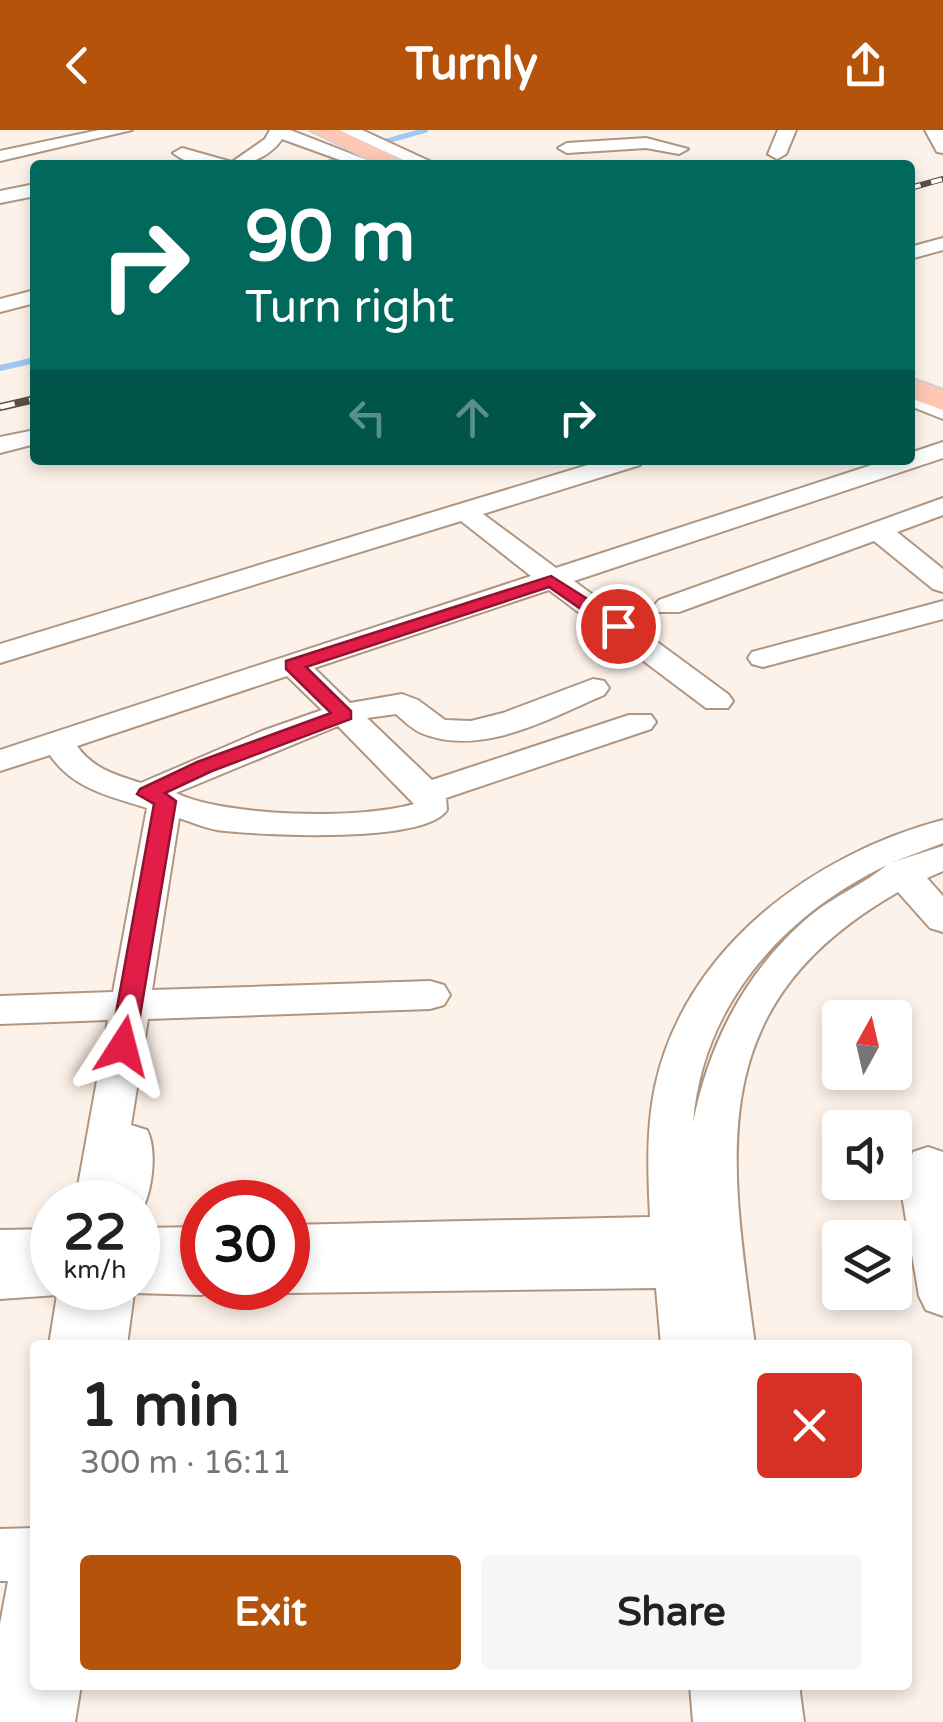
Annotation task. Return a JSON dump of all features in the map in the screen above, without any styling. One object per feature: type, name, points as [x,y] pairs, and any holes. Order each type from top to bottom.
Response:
[{"type":"main road","points":[[312,135],[398,157]]},
{"type":"main road","points":[[915,389],[943,401]]},
{"type":"street","points":[[0,156],[123,130]]},
{"type":"street","points":[[348,130],[398,157]]},
{"type":"street","points":[[628,130],[684,160]]},
{"type":"street","points":[[683,130],[676,138],[684,160]]},
{"type":"street","points":[[777,154],[787,130]]},
{"type":"street","points":[[934,130],[943,148]]},
{"type":"street","points":[[245,160],[272,142],[279,131],[312,135],[358,160]]},
{"type":"street","points":[[567,148],[646,143]]},
{"type":"street","points":[[27,150],[47,160]]},
{"type":"street","points":[[182,152],[208,160]]},
{"type":"street","points":[[0,197],[30,191]]},
{"type":"street","points":[[915,240],[943,234]]},
{"type":"street","points":[[915,251],[943,244]]},
{"type":"street","points":[[0,306],[30,297]]},
{"type":"street","points":[[915,380],[943,392]]},
{"type":"street","points":[[915,399],[943,412]]},
{"type":"street","points":[[0,445],[30,439]]},
{"type":"street","points":[[915,459],[943,450]]},
{"type":"street","points":[[0,654],[615,465]]},
{"type":"street","points":[[0,761],[898,465]]},
{"type":"street","points":[[669,606],[943,506]]},
{"type":"street","points":[[473,519],[551,581],[718,701]]},
{"type":"street","points":[[878,530],[943,583]]},
{"type":"street","points":[[763,658],[943,610]]},
{"type":"street","points":[[293,665],[434,806]]},
{"type":"street","points":[[126,1180],[140,1007],[165,801],[204,767],[344,715],[402,704],[437,729],[479,729],[594,688]]},
{"type":"street","points":[[57,742],[74,766],[94,780],[221,820],[356,824],[416,816],[640,722]]},
{"type":"street","points":[[728,1340],[697,1252],[671,1144],[676,1085],[692,1036],[751,944],[797,901],[847,868],[915,838],[943,832]]},
{"type":"street","points":[[687,1340],[713,1129],[721,1080],[734,1042],[765,990],[824,921],[901,872],[943,858]]},
{"type":"street","points":[[901,872],[943,920]]},
{"type":"street","points":[[0,1010],[430,995]]},
{"type":"street","points":[[102,1180],[140,1007]]},
{"type":"street","points":[[938,1167],[922,1184],[943,1296]]},
{"type":"street","points":[[310,1244],[697,1252]]},
{"type":"street","points":[[0,1250],[30,1249]]},
{"type":"street","points":[[310,1272],[697,1252]]},
{"type":"street","points":[[0,1279],[30,1278]]},
{"type":"street","points":[[74,1340],[79,1310]]},
{"type":"street","points":[[104,1340],[109,1310]]},
{"type":"street","points":[[0,1555],[30,1554]]},
{"type":"street","points":[[12,1722],[30,1610]]},
{"type":"street","points":[[46,1722],[51,1690]]},
{"type":"street","points":[[719,1690],[722,1722]]},
{"type":"street","points":[[771,1690],[774,1722]]},
{"type":"waterway","points":[[376,144],[426,130]]},
{"type":"waterway","points":[[333,160],[361,148]]},
{"type":"waterway","points":[[0,368],[30,361]]},
{"type":"railway","points":[[915,187],[943,179]]},
{"type":"railway","points":[[0,407],[30,400]]},
{"type":"route","points":[[123,1046],[165,801],[147,794],[204,767],[344,715],[293,665],[551,581],[618,626]]}]
